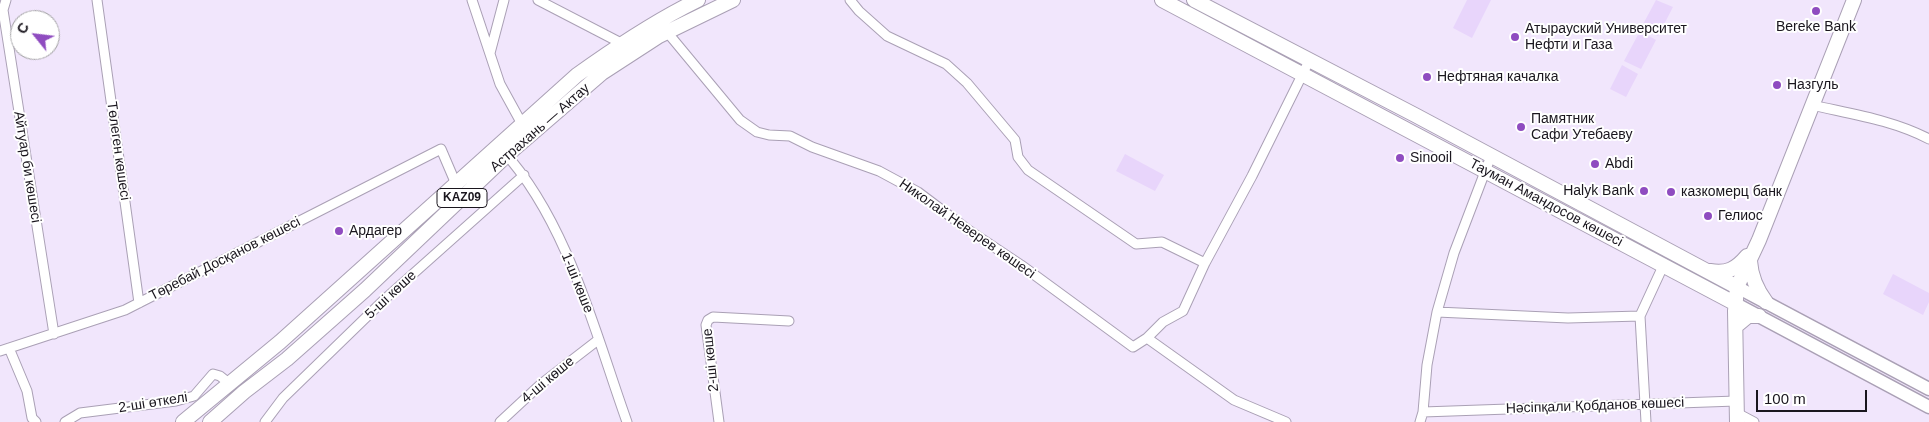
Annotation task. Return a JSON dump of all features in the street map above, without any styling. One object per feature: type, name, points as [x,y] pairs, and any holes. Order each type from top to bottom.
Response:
[{"type":"main road","name":"Астрахань — Актау","points":[[210,422],[244,392],[287,360],[358,297],[462,198],[503,150],[522,124],[578,75],[621,43],[669,14],[698,0]]},
{"type":"main road","name":"Астрахань — Актау","points":[[183,422],[280,342],[456,184],[602,73],[635,51],[667,32],[733,0]]},
{"type":"main road","name":"Тауман Амандосов көшесі","points":[[1162,0],[1664,264],[1929,407]]},
{"type":"main road","name":"Тауман Амандосов көшесі","points":[[1194,0],[1929,389]]},
{"type":"main road","points":[[1737,412],[1737,287],[1752,255],[1854,0]]},
{"type":"main road","points":[[1706,271],[1719,273],[1730,271],[1752,255]]},
{"type":"main road","points":[[1752,255],[1750,270],[1758,292],[1766,302]]},
{"type":"main road","points":[[1704,286],[1725,310],[1736,331]]},
{"type":"main road","points":[[1736,331],[1748,316],[1759,316]]},
{"type":"street","name":"Айтуар би көшесі","points":[[6,0],[3,10],[54,334]]},
{"type":"street","name":"Төлеген көшесі","points":[[97,0],[139,303]]},
{"type":"street","points":[[472,0],[500,84],[522,124]]},
{"type":"street","points":[[489,54],[504,0]]},
{"type":"street","points":[[538,0],[621,43]]},
{"type":"street","points":[[850,0],[859,11],[887,36],[946,64],[967,83],[1015,140],[1018,157],[1028,170],[1136,244],[1162,242],[1205,263]]},
{"type":"street","name":"Николай Неверев көшесі","points":[[667,32],[740,120],[756,132],[790,136],[812,147],[878,170],[918,192],[1133,347],[1147,338]]},
{"type":"street","points":[[1286,422],[1269,413],[1234,400],[1147,338],[1163,322],[1183,311],[1205,263],[1252,176],[1309,61]]},
{"type":"street","points":[[1812,105],[1874,119],[1912,131],[1929,139]]},
{"type":"street","name":"Төребай Досқанов көшесі","points":[[4,350],[125,310],[441,149],[456,184]]},
{"type":"street","name":"1-ші көше","points":[[503,150],[524,175],[556,230],[590,314],[626,422]]},
{"type":"street","points":[[1420,422],[1423,412],[1427,365],[1437,312],[1454,253],[1491,156]]},
{"type":"street","name":"5-шi көше","points":[[265,422],[283,398],[386,298],[524,175]]},
{"type":"street","points":[[456,184],[462,198]]},
{"type":"street","points":[[1646,422],[1640,316],[1664,264]]},
{"type":"street","points":[[1437,312],[1568,318],[1640,316]]},
{"type":"street","name":"2-ші көше","points":[[719,422],[706,325],[708,320],[713,317],[789,321]]},
{"type":"street","name":"4-шi көше","points":[[500,422],[541,384],[598,340]]},
{"type":"street","points":[[4,350],[27,391],[32,418],[36,422]]},
{"type":"street","name":"2-ші өткелі","points":[[65,422],[80,414],[176,401],[194,396],[213,374],[220,376],[230,384]]},
{"type":"street","name":"Нәсіпқали Қобданов көшесі","points":[[1423,412],[1645,404],[1737,412],[1754,422]]},
{"type":"shaded area","points":[[1467,0],[1491,0],[1472,38],[1453,28]]},
{"type":"shaded area","points":[[1656,0],[1673,7],[1658,36],[1641,28]]},
{"type":"shaded area","points":[[1640,31],[1656,40],[1641,69],[1624,61]]},
{"type":"shaded area","points":[[1622,65],[1638,74],[1626,97],[1610,89]]},
{"type":"shaded area","points":[[1125,154],[1164,175],[1155,191],[1116,171]]},
{"type":"shaded area","points":[[1893,274],[1929,293],[1929,302],[1923,315],[1883,294]]},
{"type":"place","name":"Bereke Bank","points":[[1816,11]]},
{"type":"place","name":"Атырауский Университет Нефти и Газа","points":[[1515,37]]},
{"type":"place","name":"Нефтяная качалка","points":[[1427,77]]},
{"type":"place","name":"Назгуль","points":[[1777,85]]},
{"type":"place","name":"Памятник Сафи Утебаеву","points":[[1521,127]]},
{"type":"place","name":"Sinooil","points":[[1400,158]]},
{"type":"place","name":"Abdi","points":[[1595,164]]},
{"type":"place","name":"Halyk Bank","points":[[1644,191]]},
{"type":"place","name":"казкомерц банк","points":[[1671,192]]},
{"type":"place","name":"Гелиос","points":[[1708,216]]},
{"type":"place","name":"Ардагер","points":[[339,231]]}]
